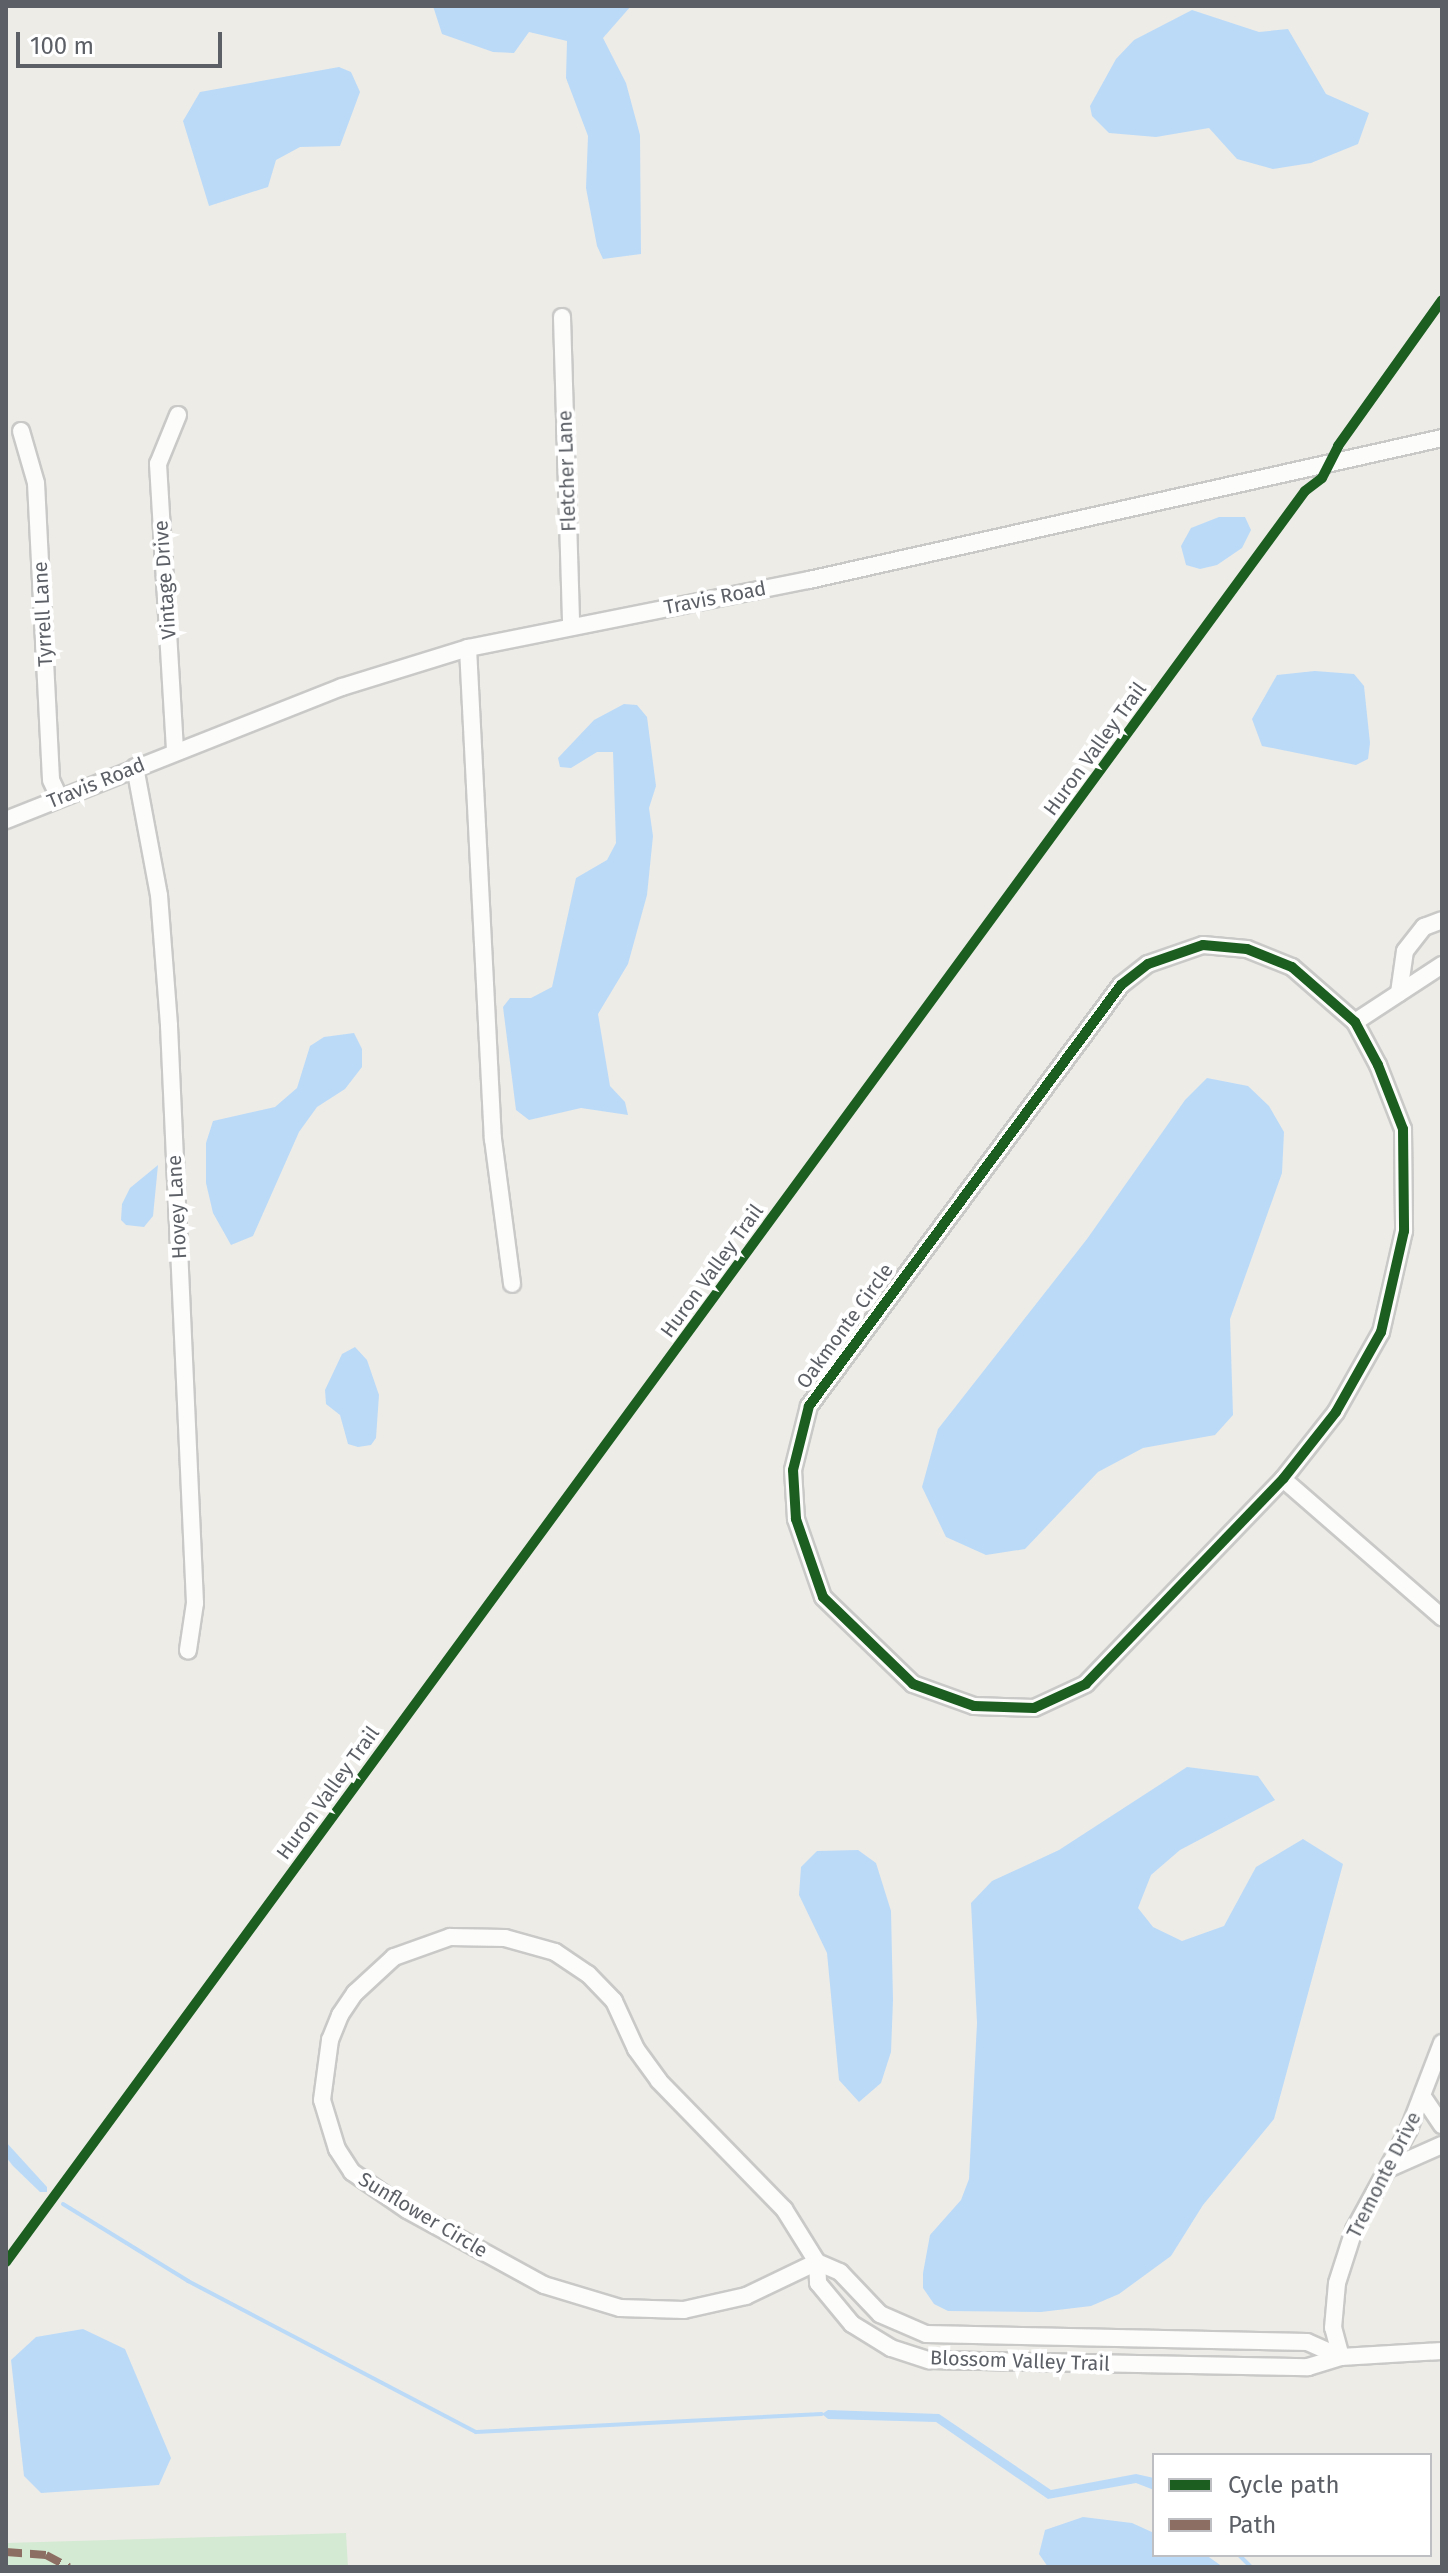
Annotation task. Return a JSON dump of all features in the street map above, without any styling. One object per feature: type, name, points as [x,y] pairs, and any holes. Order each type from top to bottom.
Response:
[{"type":"street","name":"Fletcher Lane","points":[[562,317],[571,626]]},
{"type":"street","name":"Vintage Drive","points":[[175,750],[158,464],[178,415]]},
{"type":"street","name":"Tyrrell Lane","points":[[21,431],[36,483],[51,780],[59,797]]},
{"type":"street","name":"Travis Road","points":[[6,820],[175,750],[342,687],[468,648],[809,580],[1442,438]]},
{"type":"street","points":[[468,648],[492,1126],[512,1284]]},
{"type":"street","name":"Hovey Lane","points":[[135,767],[159,895],[169,1026],[195,1603],[188,1650]]},
{"type":"street","points":[[1399,993],[1405,951],[1424,927],[1442,920]]},
{"type":"street","name":"Oakmonte Circle","points":[[1203,945],[1247,949],[1292,967],[1355,1022],[1403,1129],[1404,1231],[1381,1332],[1336,1412],[1283,1479],[1086,1684],[1034,1708],[974,1706],[913,1684],[823,1597],[796,1519],[793,1470],[809,1406],[1121,985],[1139,971],[1203,945]]},
{"type":"street","points":[[1355,1022],[1442,965]]},
{"type":"street","points":[[1283,1479],[1442,1617]]},
{"type":"street","name":"Sunflower Circle","points":[[450,1937],[505,1938],[555,1952],[588,1974],[614,2001],[636,2049],[659,2081],[784,2209],[817,2262],[746,2296],[684,2310],[620,2308],[544,2285],[407,2210],[352,2172],[337,2149],[322,2100],[330,2040],[340,2015],[355,1993],[394,1957],[450,1937]]},
{"type":"street","name":"Tremonte Drive","points":[[1341,2357],[1333,2328],[1337,2283],[1354,2230],[1390,2168],[1423,2097],[1442,2043]]},
{"type":"street","points":[[1423,2097],[1442,2125]]},
{"type":"street","points":[[1390,2168],[1442,2145]]},
{"type":"street","name":"Blossom Valley Trail","points":[[1341,2357],[1307,2342],[926,2334],[880,2314],[840,2272],[817,2262],[818,2283],[852,2324],[891,2348],[929,2360],[1294,2368],[1341,2357],[1442,2351]]},
{"type":"green space","points":[[346,2533],[348,2567],[6,2567],[6,2543]]},
{"type":"water","points":[[433,6],[631,6],[603,38],[626,83],[640,135],[641,254],[603,259],[597,246],[586,188],[588,136],[566,78],[567,41],[529,32],[514,53],[493,52],[442,34]]},
{"type":"water","points":[[1192,10],[1259,32],[1288,29],[1326,94],[1369,113],[1358,144],[1311,163],[1273,169],[1237,159],[1209,128],[1156,137],[1109,133],[1092,116],[1090,106],[1116,59],[1134,40]]},
{"type":"water","points":[[339,67],[351,72],[360,92],[340,146],[300,147],[276,160],[268,187],[209,206],[183,121],[200,92]]},
{"type":"water","points":[[1219,517],[1245,517],[1251,530],[1242,548],[1217,565],[1200,569],[1186,565],[1181,546],[1191,528]]},
{"type":"water","points":[[1315,671],[1354,674],[1364,686],[1370,743],[1368,759],[1356,765],[1262,746],[1252,719],[1277,675]]},
{"type":"water","points":[[624,704],[637,705],[647,717],[656,786],[649,808],[653,836],[647,895],[628,964],[598,1014],[610,1086],[625,1102],[628,1115],[581,1108],[529,1120],[516,1110],[503,1007],[510,998],[531,998],[552,987],[576,878],[607,860],[616,843],[613,752],[597,752],[571,768],[560,767],[558,758],[594,720]]},
{"type":"water","points":[[354,1033],[362,1049],[362,1067],[345,1089],[317,1107],[299,1132],[253,1236],[231,1245],[213,1213],[206,1183],[206,1143],[213,1121],[275,1107],[297,1088],[310,1046],[324,1037]]},
{"type":"water","points":[[1207,1078],[1248,1086],[1269,1106],[1284,1132],[1282,1173],[1230,1319],[1233,1415],[1215,1435],[1143,1448],[1098,1472],[1025,1549],[986,1555],[946,1537],[922,1487],[938,1429],[1087,1239],[1185,1100]]},
{"type":"water","points":[[158,1165],[153,1216],[144,1227],[126,1225],[121,1220],[122,1204],[130,1188]]},
{"type":"water","points":[[355,1347],[367,1360],[379,1395],[376,1438],[371,1445],[358,1447],[348,1444],[340,1415],[326,1404],[325,1390],[342,1354]]},
{"type":"water","points":[[1187,1767],[1258,1776],[1275,1800],[1180,1850],[1151,1875],[1138,1908],[1153,1927],[1182,1941],[1224,1926],[1256,1867],[1303,1839],[1343,1864],[1274,2119],[1203,2205],[1171,2256],[1119,2294],[1091,2306],[1041,2312],[948,2311],[934,2304],[923,2288],[923,2273],[930,2235],[961,2200],[969,2179],[977,2023],[971,1903],[992,1881],[1059,1850]]},
{"type":"water","points":[[858,1850],[876,1863],[891,1911],[893,2000],[891,2052],[881,2083],[859,2102],[839,2080],[827,1953],[799,1895],[801,1867],[817,1851]]},
{"type":"water","points":[[6,2142],[47,2187],[47,2192],[40,2192],[13,2166],[6,2157]]},
{"type":"water","points":[[83,2329],[125,2349],[171,2458],[159,2485],[41,2493],[24,2476],[11,2360],[36,2337]]},
{"type":"water","points":[[828,2410],[939,2414],[1051,2490],[1136,2474],[1152,2478],[1152,2489],[1136,2483],[1048,2499],[936,2422],[828,2419],[822,2414]]},
{"type":"water","points":[[1083,2517],[1132,2523],[1152,2532],[1152,2557],[1209,2557],[1223,2567],[1048,2567],[1039,2554],[1045,2530]]},
{"type":"waterway","points":[[63,2204],[188,2281],[476,2432],[822,2414]]},
{"type":"waterway","points":[[1241,2557],[1251,2567]]},
{"type":"marked path","points":[[6,2552],[46,2555],[69,2567]]},
{"type":"cycle path","name":"Huron Valley Trail","points":[[6,2262],[1305,491],[1322,478],[1338,446],[1442,300]]},
{"type":"cycle path","points":[[1203,945],[1247,949],[1292,967],[1355,1022],[1378,1065],[1403,1129],[1404,1231],[1381,1332],[1336,1412],[1283,1479],[1086,1684],[1034,1708],[974,1706],[913,1684],[823,1597],[796,1519],[793,1470],[809,1406],[1121,985],[1148,964],[1203,945]]}]
